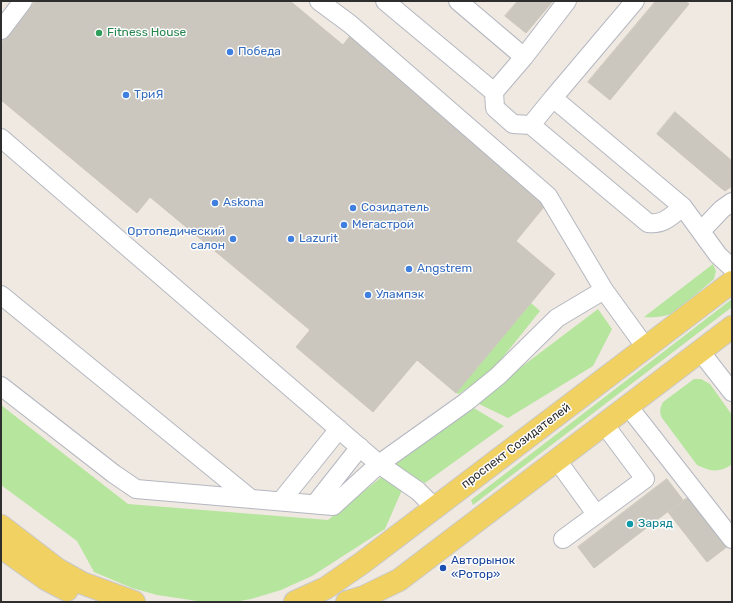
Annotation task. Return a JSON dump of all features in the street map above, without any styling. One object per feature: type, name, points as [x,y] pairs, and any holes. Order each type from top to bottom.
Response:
[{"type":"main road","name":"проспект Созидателей","points":[[295,602],[326,588],[362,563],[732,282]]},
{"type":"main road","points":[[359,600],[399,580],[732,327]]},
{"type":"main road","points":[[463,486],[458,503],[463,513],[474,516],[485,514]]},
{"type":"main road","points":[[1,526],[57,569],[82,583],[134,602]]},
{"type":"main road","points":[[1,547],[46,579],[91,602]]},
{"type":"lane","points":[[1,30],[23,1]]},
{"type":"lane","points":[[319,1],[350,24],[548,196],[604,290],[646,348]]},
{"type":"lane","points":[[385,1],[494,92]]},
{"type":"lane","points":[[458,1],[524,57]]},
{"type":"lane","points":[[567,1],[524,57],[494,92],[495,108],[513,124],[531,125],[648,223],[656,224],[665,221],[683,207]]},
{"type":"lane","points":[[531,125],[635,1]]},
{"type":"lane","points":[[553,98],[683,207],[718,255],[732,268]]},
{"type":"lane","points":[[1,138],[379,464],[418,491],[435,508]]},
{"type":"lane","points":[[701,231],[722,209],[732,202]]},
{"type":"lane","points":[[1,386],[114,474],[136,489],[333,506],[379,464],[466,402],[498,376],[558,318],[604,290]]},
{"type":"lane","points":[[1,295],[251,499]]},
{"type":"lane","points":[[700,351],[732,392]]},
{"type":"lane","points":[[628,406],[732,539]]},
{"type":"lane","points":[[563,539],[645,479],[604,424]]},
{"type":"lane","points":[[281,501],[339,429]]},
{"type":"lane","points":[[315,504],[360,447]]},
{"type":"lane","points":[[557,460],[596,514]]},
{"type":"green space","points":[[713,264],[716,271],[714,279],[674,313],[659,317],[644,317]]},
{"type":"green space","points":[[732,299],[732,307],[473,505],[471,500]]},
{"type":"green space","points":[[531,303],[540,311],[492,371],[459,394],[456,393]]},
{"type":"green space","points":[[598,309],[612,329],[593,366],[508,418],[475,402]]},
{"type":"green space","points":[[694,379],[701,379],[710,384],[732,415],[732,464],[723,469],[711,470],[697,465],[660,414],[663,402]]},
{"type":"green space","points":[[1,405],[128,504],[328,520],[384,475],[402,490],[385,529],[312,576],[281,590],[251,599],[234,602],[204,602],[157,595],[132,588],[94,572],[77,541],[1,485]]},
{"type":"green space","points":[[472,407],[504,426],[425,483],[392,467]]},
{"type":"building","name":"Созидатель","points":[[36,1],[290,1],[343,45],[350,36],[548,202],[516,241],[555,274],[456,393],[417,360],[373,412],[296,347],[310,330],[150,197],[137,213],[1,100],[1,43]]},
{"type":"building","points":[[518,1],[553,1],[526,33],[505,16]]},
{"type":"building","points":[[656,1],[685,1],[689,4],[610,100],[588,82]]},
{"type":"building","points":[[675,112],[732,161],[732,175],[721,188],[657,134]]},
{"type":"building","points":[[732,175],[732,186],[725,191],[721,188]]},
{"type":"building","name":"Заряд","points":[[667,479],[683,500],[594,568],[578,547]]},
{"type":"building","points":[[690,496],[728,546],[707,562],[668,512]]},
{"type":"place","name":"Fitness House","points":[[99,33]]},
{"type":"place","name":"Победа","points":[[230,52]]},
{"type":"place","name":"ТриЯ","points":[[126,95]]},
{"type":"place","name":"Askona","points":[[215,203]]},
{"type":"place","name":"Созидатель","points":[[353,208]]},
{"type":"place","name":"Мегастрой","points":[[344,225]]},
{"type":"place","name":"Ортопедический салон","points":[[233,239]]},
{"type":"place","name":"Lazurit","points":[[291,239]]},
{"type":"place","name":"Angstrem","points":[[409,269]]},
{"type":"place","name":"Улампэк","points":[[368,295]]},
{"type":"place","name":"Заряд","points":[[630,524]]},
{"type":"place","name":"Авторынок «Ротор»","points":[[443,568]]}]
